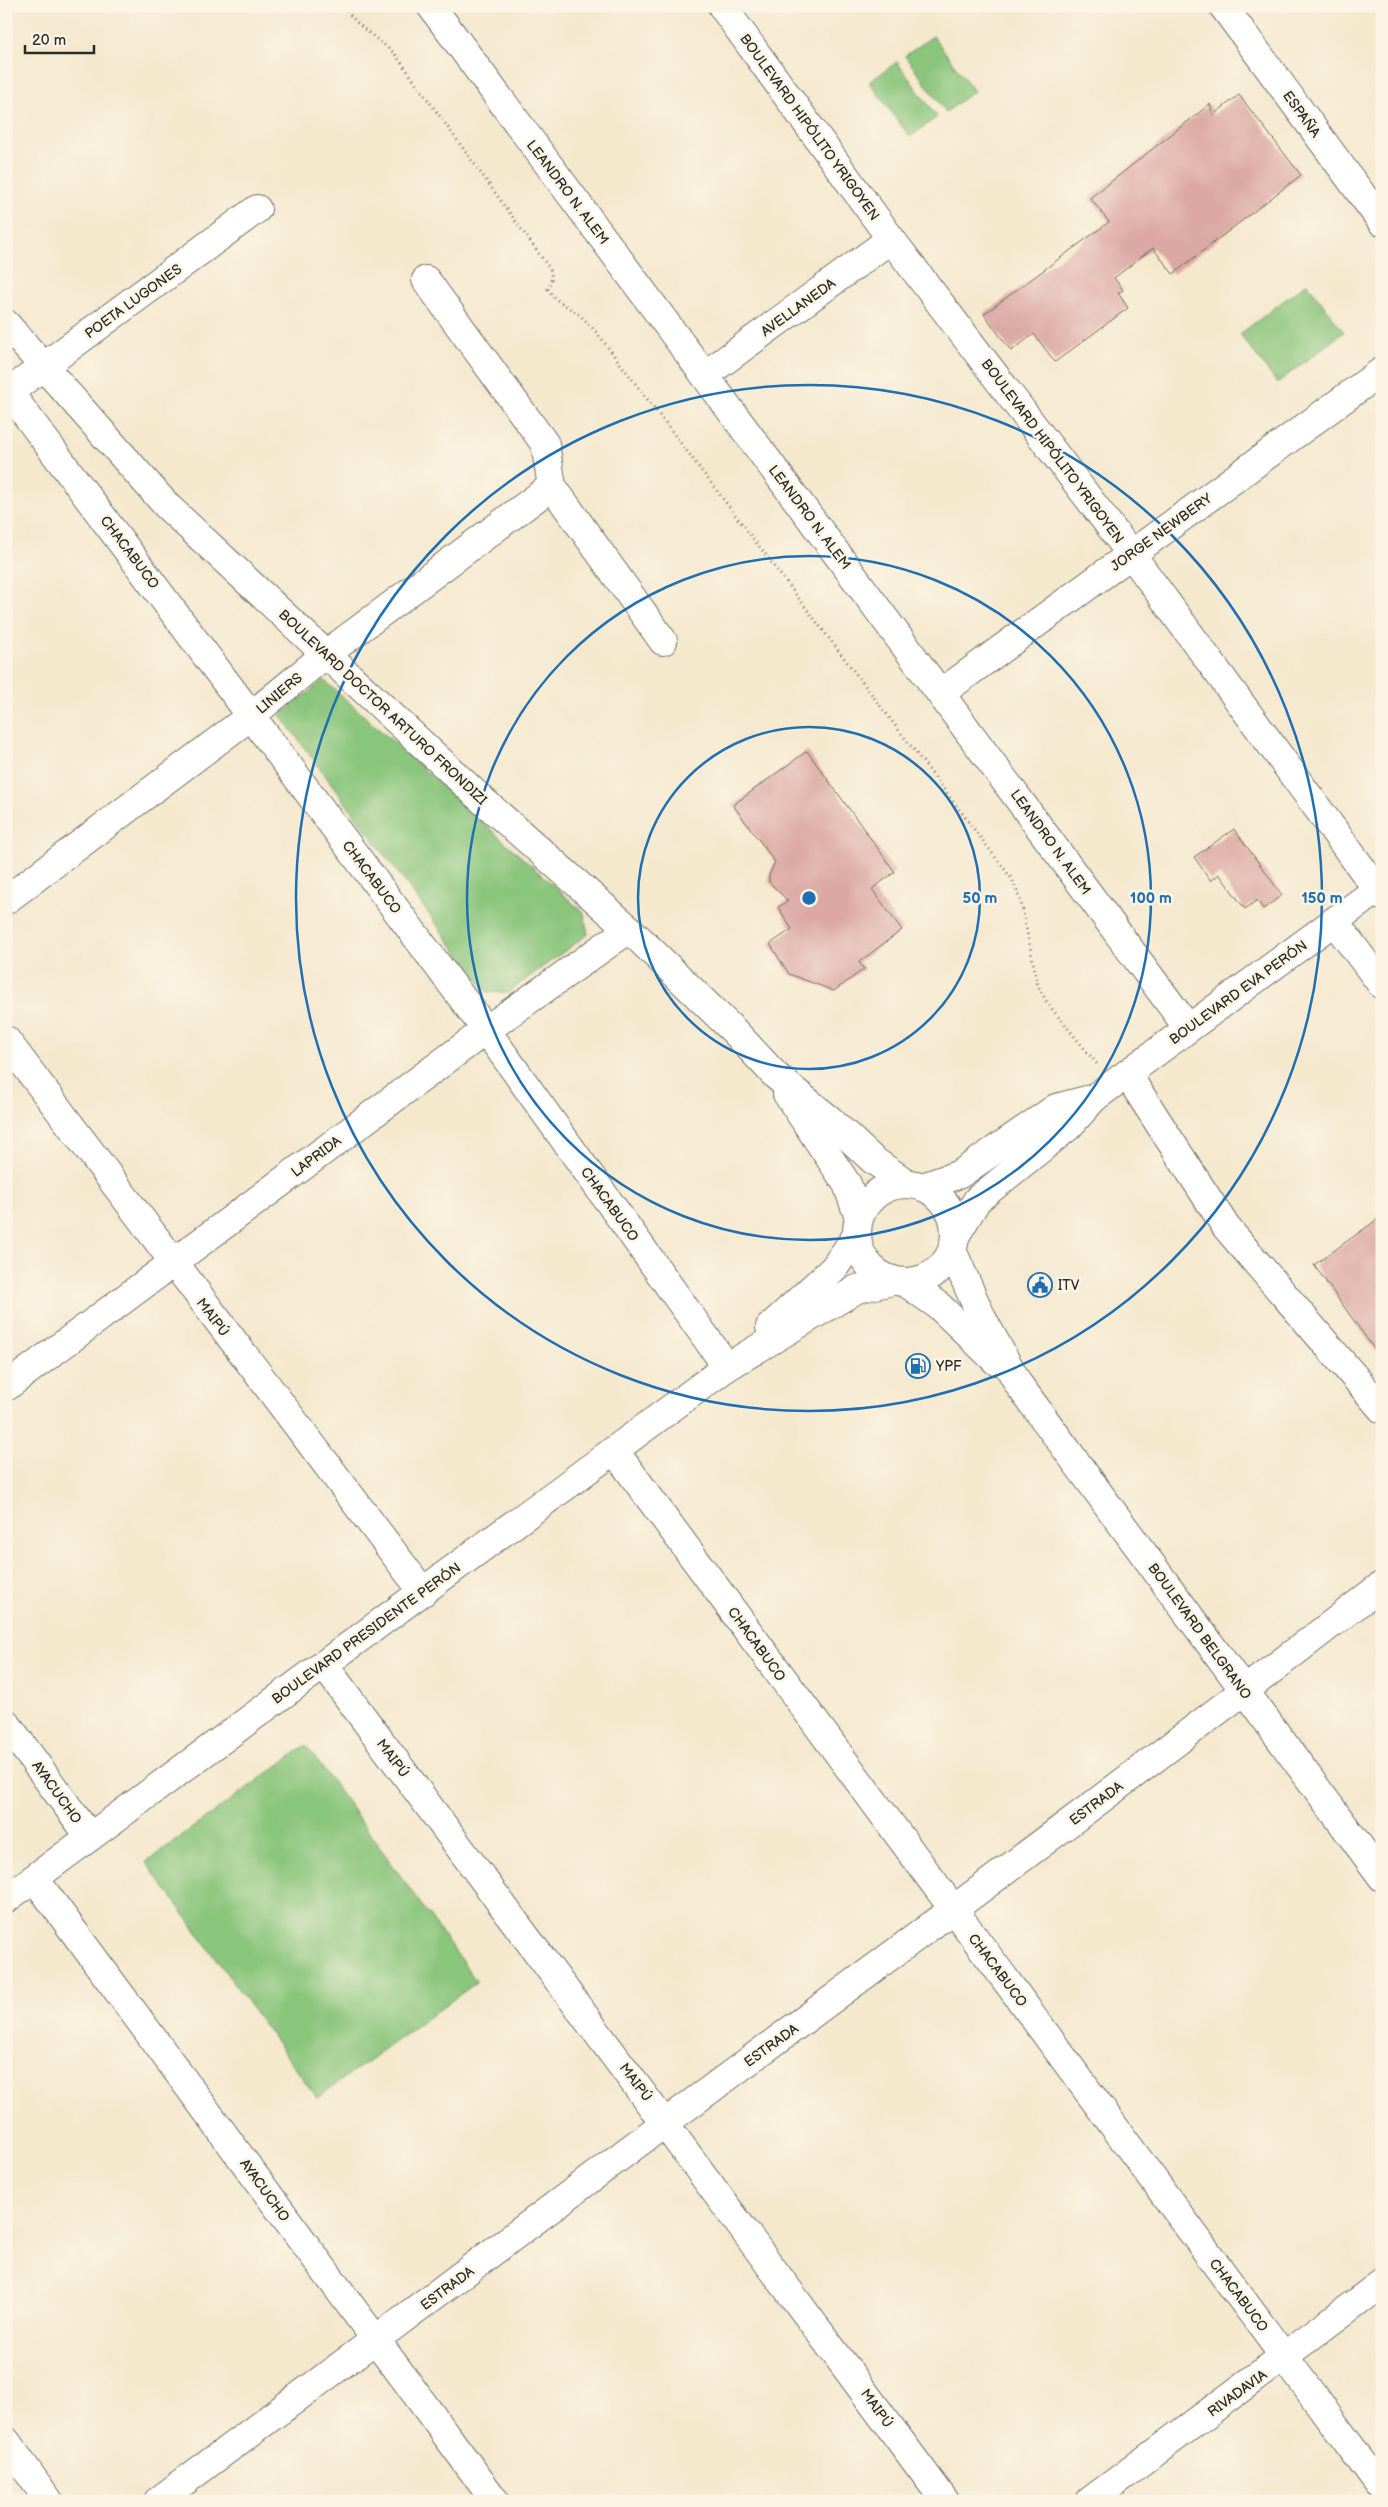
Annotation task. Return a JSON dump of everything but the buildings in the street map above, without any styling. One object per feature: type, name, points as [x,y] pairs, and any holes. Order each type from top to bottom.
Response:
[{"type":"street","name":"LEANDRO N. ALEM","points":[[431,6],[1188,1028]]},
{"type":"street","name":"BOULEVARD HIPÓLITO YRIGOYEN","points":[[722,6],[892,238],[1131,554],[1380,891]]},
{"type":"street","name":"ESPAÑA","points":[[1223,6],[1382,222]]},
{"type":"street","name":"POETA LUGONES","points":[[9,392],[256,210]]},
{"type":"street","name":"AVELLANEDA","points":[[705,376],[892,238]]},
{"type":"street","points":[[426,280],[545,444],[552,486],[663,641]]},
{"type":"street","name":"BOULEVARD DOCTOR ARTURO FRONDIZI","points":[[6,324],[167,506],[480,798],[629,929],[736,1033],[776,1076],[829,1119],[873,1160],[915,1185]]},
{"type":"street","name":"JORGE NEWBERY","points":[[941,693],[1382,371]]},
{"type":"street","name":"CHACABUCO","points":[[9,392],[486,1030],[727,1367]]},
{"type":"street","name":"LINIERS","points":[[6,900],[252,715],[326,654],[552,486]]},
{"type":"street","name":"BOULEVARD EVA PERÓN","points":[[1112,1085],[1334,921],[1380,891]]},
{"type":"street","points":[[1334,921],[1382,985]]},
{"type":"street","name":"LAPRIDA","points":[[6,1387],[486,1030],[629,929]]},
{"type":"street","name":"MAIPÚ","points":[[6,1040],[422,1592]]},
{"type":"street","name":"BOULEVARD DOCTOR ARTURO FRONDIZI","points":[[776,1076],[814,1137],[847,1184],[858,1227]]},
{"type":"street","name":"BOULEVARD PRESIDENTE PERÓN","points":[[727,1367],[834,1268],[858,1227],[866,1204],[878,1193],[892,1186],[915,1185],[960,1174],[1056,1108],[1112,1085]]},
{"type":"street","name":"BOULEVARD PRESIDENTE PERÓN","points":[[6,1900],[727,1367],[857,1289],[920,1280],[933,1274],[945,1264],[954,1242],[977,1200],[1069,1126],[1112,1085]]},
{"type":"street","points":[[1112,1085],[1226,1227],[1382,1409]]},
{"type":"street","points":[[915,1185],[936,1194],[947,1206],[953,1219],[954,1242]]},
{"type":"street","points":[[858,1227],[860,1251],[868,1265],[878,1275],[899,1282]]},
{"type":"street","name":"BOULEVARD BELGRANO","points":[[954,1242],[982,1318],[1019,1385],[1382,1876]]},
{"type":"street","name":"BOULEVARD BELGRANO","points":[[899,1282],[939,1306],[1019,1385]]},
{"type":"street","name":"CHACABUCO","points":[[614,1450],[1382,2489]]},
{"type":"street","name":"ESTRADA","points":[[158,2501],[954,1910],[1245,1692],[1382,1585]]},
{"type":"street","name":"MAIPÚ","points":[[324,1665],[945,2501]]},
{"type":"street","name":"AYACUCHO","points":[[6,1723],[90,1837]]},
{"type":"street","name":"AYACUCHO","points":[[34,1879],[495,2501]]},
{"type":"street","name":"RIVADAVIA","points":[[1090,2501],[1285,2358],[1382,2283]]},
{"type":"street","points":[[6,2442],[49,2501]]},
{"type":"path","points":[[346,6],[355,22],[382,41],[395,54],[544,261],[552,278],[548,289],[554,298],[580,315],[597,333],[1012,879],[1021,902],[1038,986],[1048,1004],[1112,1085]]},
{"type":"green space","points":[[933,36],[974,91],[946,112],[905,56]]},
{"type":"green space","points":[[897,62],[937,117],[910,137],[869,82]]},
{"type":"green space","points":[[1307,283],[1344,332],[1277,383],[1240,334]]},
{"type":"green space","points":[[324,680],[584,913],[588,934],[507,993],[487,992],[280,715]]},
{"type":"green space","points":[[306,1745],[477,1982],[317,2098],[146,1862]]},
{"type":"place","name":"ITV","points":[[1040,1285]]},
{"type":"place","name":"YPF","points":[[918,1366]]}]
